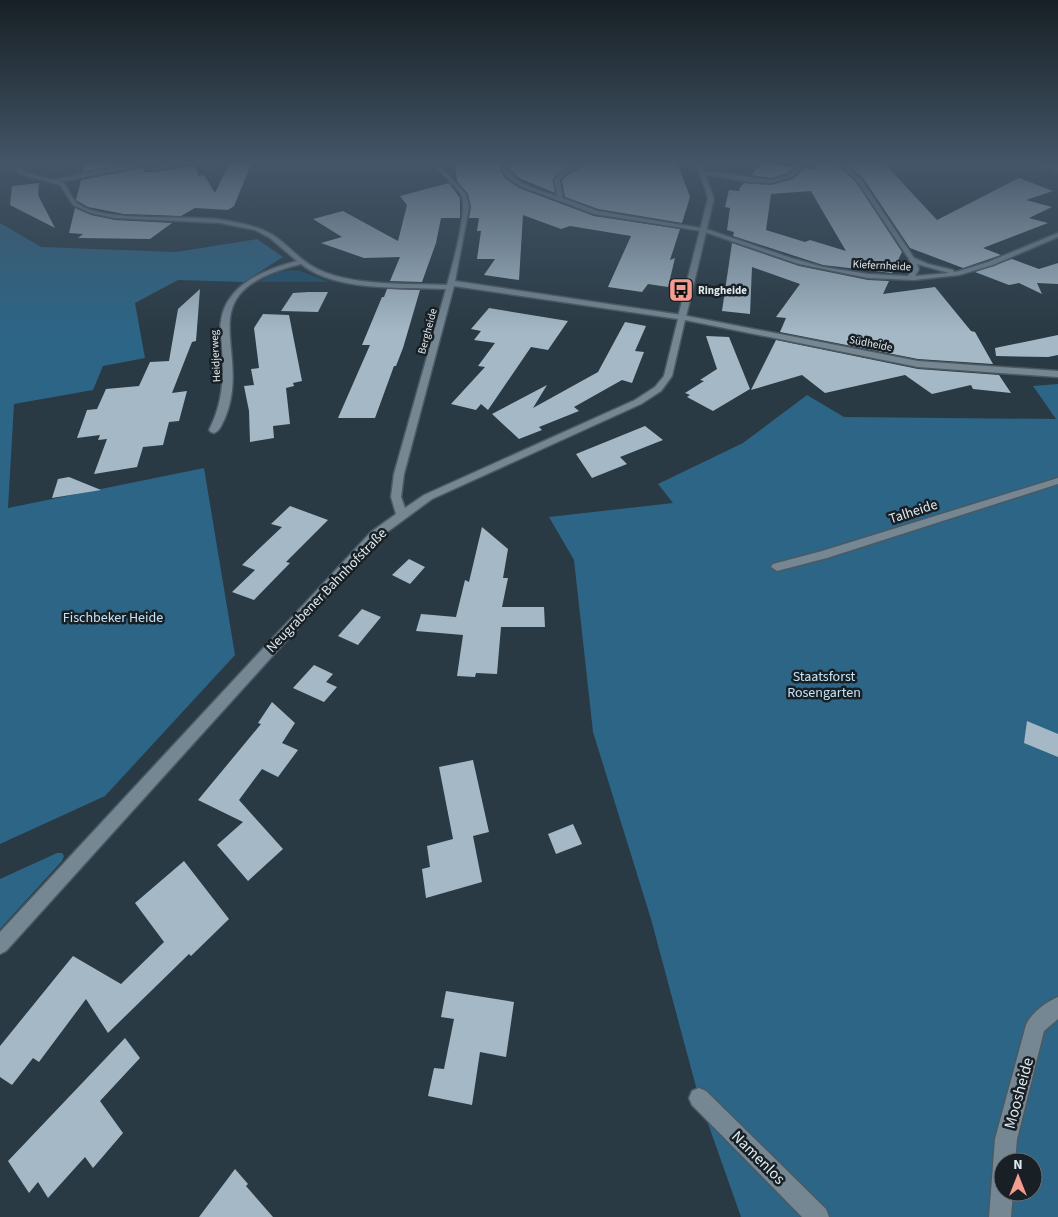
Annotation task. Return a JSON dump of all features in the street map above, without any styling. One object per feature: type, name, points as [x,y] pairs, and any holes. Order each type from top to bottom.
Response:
[{"type":"street","points":[[179,219],[244,225],[272,237],[301,262],[322,273],[353,282],[450,285],[682,317]]},
{"type":"street","name":"Bergheide","points":[[402,514],[396,497],[399,474],[450,285],[465,219]]},
{"type":"street","name":"Kiefernheide","points":[[624,219],[703,230],[831,271],[867,276],[910,278],[961,272],[982,267],[1058,235]]},
{"type":"street","name":"Neugrabener Bahnhofstraße","points":[[0,946],[375,535],[428,497],[638,402],[658,389],[668,376],[706,219]]},
{"type":"street","points":[[885,219],[912,259],[916,269],[910,278]]},
{"type":"street","points":[[912,259],[926,265],[961,272]]},
{"type":"street","name":"Heidjerweg","points":[[214,430],[223,415],[227,400],[228,378],[225,329],[227,311],[242,290],[257,277],[281,266],[301,262]]},
{"type":"street","name":"Südheide","points":[[682,317],[918,364],[1058,374]]},
{"type":"street","name":"Talheide","points":[[777,567],[823,555],[1058,480]]},
{"type":"street","name":"Moosheide","points":[[1005,1152],[1006,1139],[1036,1025],[1058,1007]]},
{"type":"street","name":"Namenlos","points":[[699,1098],[818,1217]]},
{"type":"street","points":[[1000,1217],[1001,1202]]},
{"type":"shaded area","points":[[291,270],[300,271],[329,282],[259,282],[276,273]]},
{"type":"green space","name":"Fischbeker Heide","points":[[0,223],[41,247],[176,252],[257,239],[283,257],[244,282],[178,280],[135,303],[145,358],[103,366],[93,390],[14,404],[8,508],[204,468],[235,655],[105,796],[0,844]]},
{"type":"green space","name":"Staatsforst Rosengarten","points":[[1058,384],[1058,1217],[741,1217],[699,1098],[651,919],[593,732],[574,560],[549,517],[673,503],[658,484],[743,443],[807,395],[844,417],[1056,419],[1033,386]]},
{"type":"green space","points":[[57,853],[62,853],[64,856],[62,861],[0,929],[0,879]]},
{"type":"building","points":[[37,219],[50,219],[55,228]]},
{"type":"building","points":[[72,219],[109,219],[172,223],[150,239],[78,238],[83,234],[69,233]]},
{"type":"building","points":[[313,219],[357,219],[398,241],[404,219],[441,219],[436,243],[422,282],[390,281],[400,257],[364,258],[321,243],[342,237]]},
{"type":"building","points":[[479,219],[523,219],[519,280],[484,275],[495,259],[477,259],[481,231],[477,231]]},
{"type":"building","points":[[533,219],[612,219],[680,229],[670,260],[675,258],[668,287],[648,284],[642,292],[608,287],[631,236],[570,226],[561,229]]},
{"type":"building","points":[[657,219],[683,219],[682,223]]},
{"type":"building","points":[[729,219],[768,219],[766,230],[805,242],[810,240],[846,251],[827,219],[880,219],[902,252],[892,273],[823,265],[733,236],[734,232],[727,230]]},
{"type":"building","points":[[890,219],[1032,219],[1048,223],[983,248],[1001,255],[963,268],[910,248]]},
{"type":"building","points":[[732,243],[799,266],[868,280],[889,281],[883,294],[935,287],[971,331],[975,332],[993,364],[918,359],[780,332],[786,318],[776,317],[800,284],[752,267],[750,314],[722,311]]},
{"type":"building","points":[[1012,259],[1039,269],[1058,263],[1058,284],[1037,283],[1042,294],[1019,283],[1009,285],[975,272]]},
{"type":"building","points":[[200,289],[196,341],[192,342],[172,393],[187,391],[179,421],[169,422],[163,445],[143,447],[137,467],[94,474],[107,439],[98,440],[100,435],[77,438],[87,410],[97,409],[106,389],[139,386],[150,362],[169,361],[178,309]]},
{"type":"building","points":[[387,289],[420,290],[403,348],[396,366],[394,366],[375,418],[338,418],[370,345],[362,345]]},
{"type":"building","points":[[328,292],[318,312],[281,311],[293,293]]},
{"type":"building","points":[[489,308],[568,321],[548,350],[531,347],[488,410],[481,404],[476,410],[451,404],[485,367],[478,366],[495,343],[474,340],[481,331],[471,329]]},
{"type":"building","points":[[263,314],[289,315],[302,381],[293,383],[294,386],[286,388],[290,424],[273,426],[274,438],[250,442],[249,411],[244,386],[254,385],[251,369],[259,368],[254,328]]},
{"type":"building","points":[[625,322],[646,326],[635,351],[644,352],[632,383],[622,380],[574,407],[579,411],[539,427],[542,430],[519,439],[492,414],[547,385],[533,408],[598,372]]},
{"type":"building","points":[[1058,335],[1058,355],[1048,357],[996,356],[995,348]]},
{"type":"building","points":[[706,336],[729,337],[750,389],[713,411],[687,397],[690,395],[685,393],[704,381],[700,380],[717,369]]},
{"type":"building","points":[[776,340],[918,369],[999,375],[1011,393],[973,389],[971,385],[932,394],[905,375],[825,393],[802,375],[751,390]]},
{"type":"building","points":[[645,426],[663,440],[620,457],[627,464],[592,478],[576,454]]},
{"type":"building","points":[[69,477],[101,490],[52,498],[58,479]]},
{"type":"building","points":[[290,506],[328,520],[286,562],[290,563],[254,600],[232,592],[255,570],[242,565],[282,527],[271,524]]},
{"type":"building","points":[[482,527],[508,549],[503,578],[508,578],[502,607],[544,607],[545,627],[501,627],[497,674],[476,673],[475,677],[457,676],[463,635],[416,631],[421,614],[456,617],[465,580],[469,582]]},
{"type":"building","points":[[409,559],[425,567],[410,584],[392,575]]},
{"type":"building","points":[[362,609],[381,617],[358,645],[338,636]]},
{"type":"building","points":[[314,665],[333,674],[326,682],[337,687],[324,702],[293,688]]},
{"type":"building","points":[[272,702],[295,723],[282,743],[298,750],[278,777],[262,769],[239,800],[283,849],[248,881],[217,845],[243,822],[198,800],[261,724],[258,723]]},
{"type":"building","points":[[1027,721],[1058,734],[1058,757],[1024,743]]},
{"type":"building","points":[[473,760],[489,832],[473,836],[482,882],[426,898],[422,869],[430,867],[427,846],[453,839],[439,767]]},
{"type":"building","points":[[573,824],[582,844],[556,854],[548,834]]},
{"type":"building","points":[[184,861],[229,919],[191,956],[189,954],[108,1033],[86,999],[39,1062],[33,1058],[12,1085],[0,1077],[0,1046],[73,956],[121,984],[164,942],[135,903]]},
{"type":"building","points":[[446,991],[514,1002],[506,1057],[480,1052],[472,1105],[428,1096],[434,1068],[444,1069],[454,1019],[441,1017]]},
{"type":"building","points":[[125,1038],[140,1058],[100,1101],[123,1133],[93,1168],[85,1157],[48,1198],[38,1182],[29,1193],[8,1161]]},
{"type":"building","points":[[235,1169],[248,1184],[246,1186],[273,1217],[199,1217]]},
{"type":"place","name":"Ringheide","points":[[681,290]]}]
